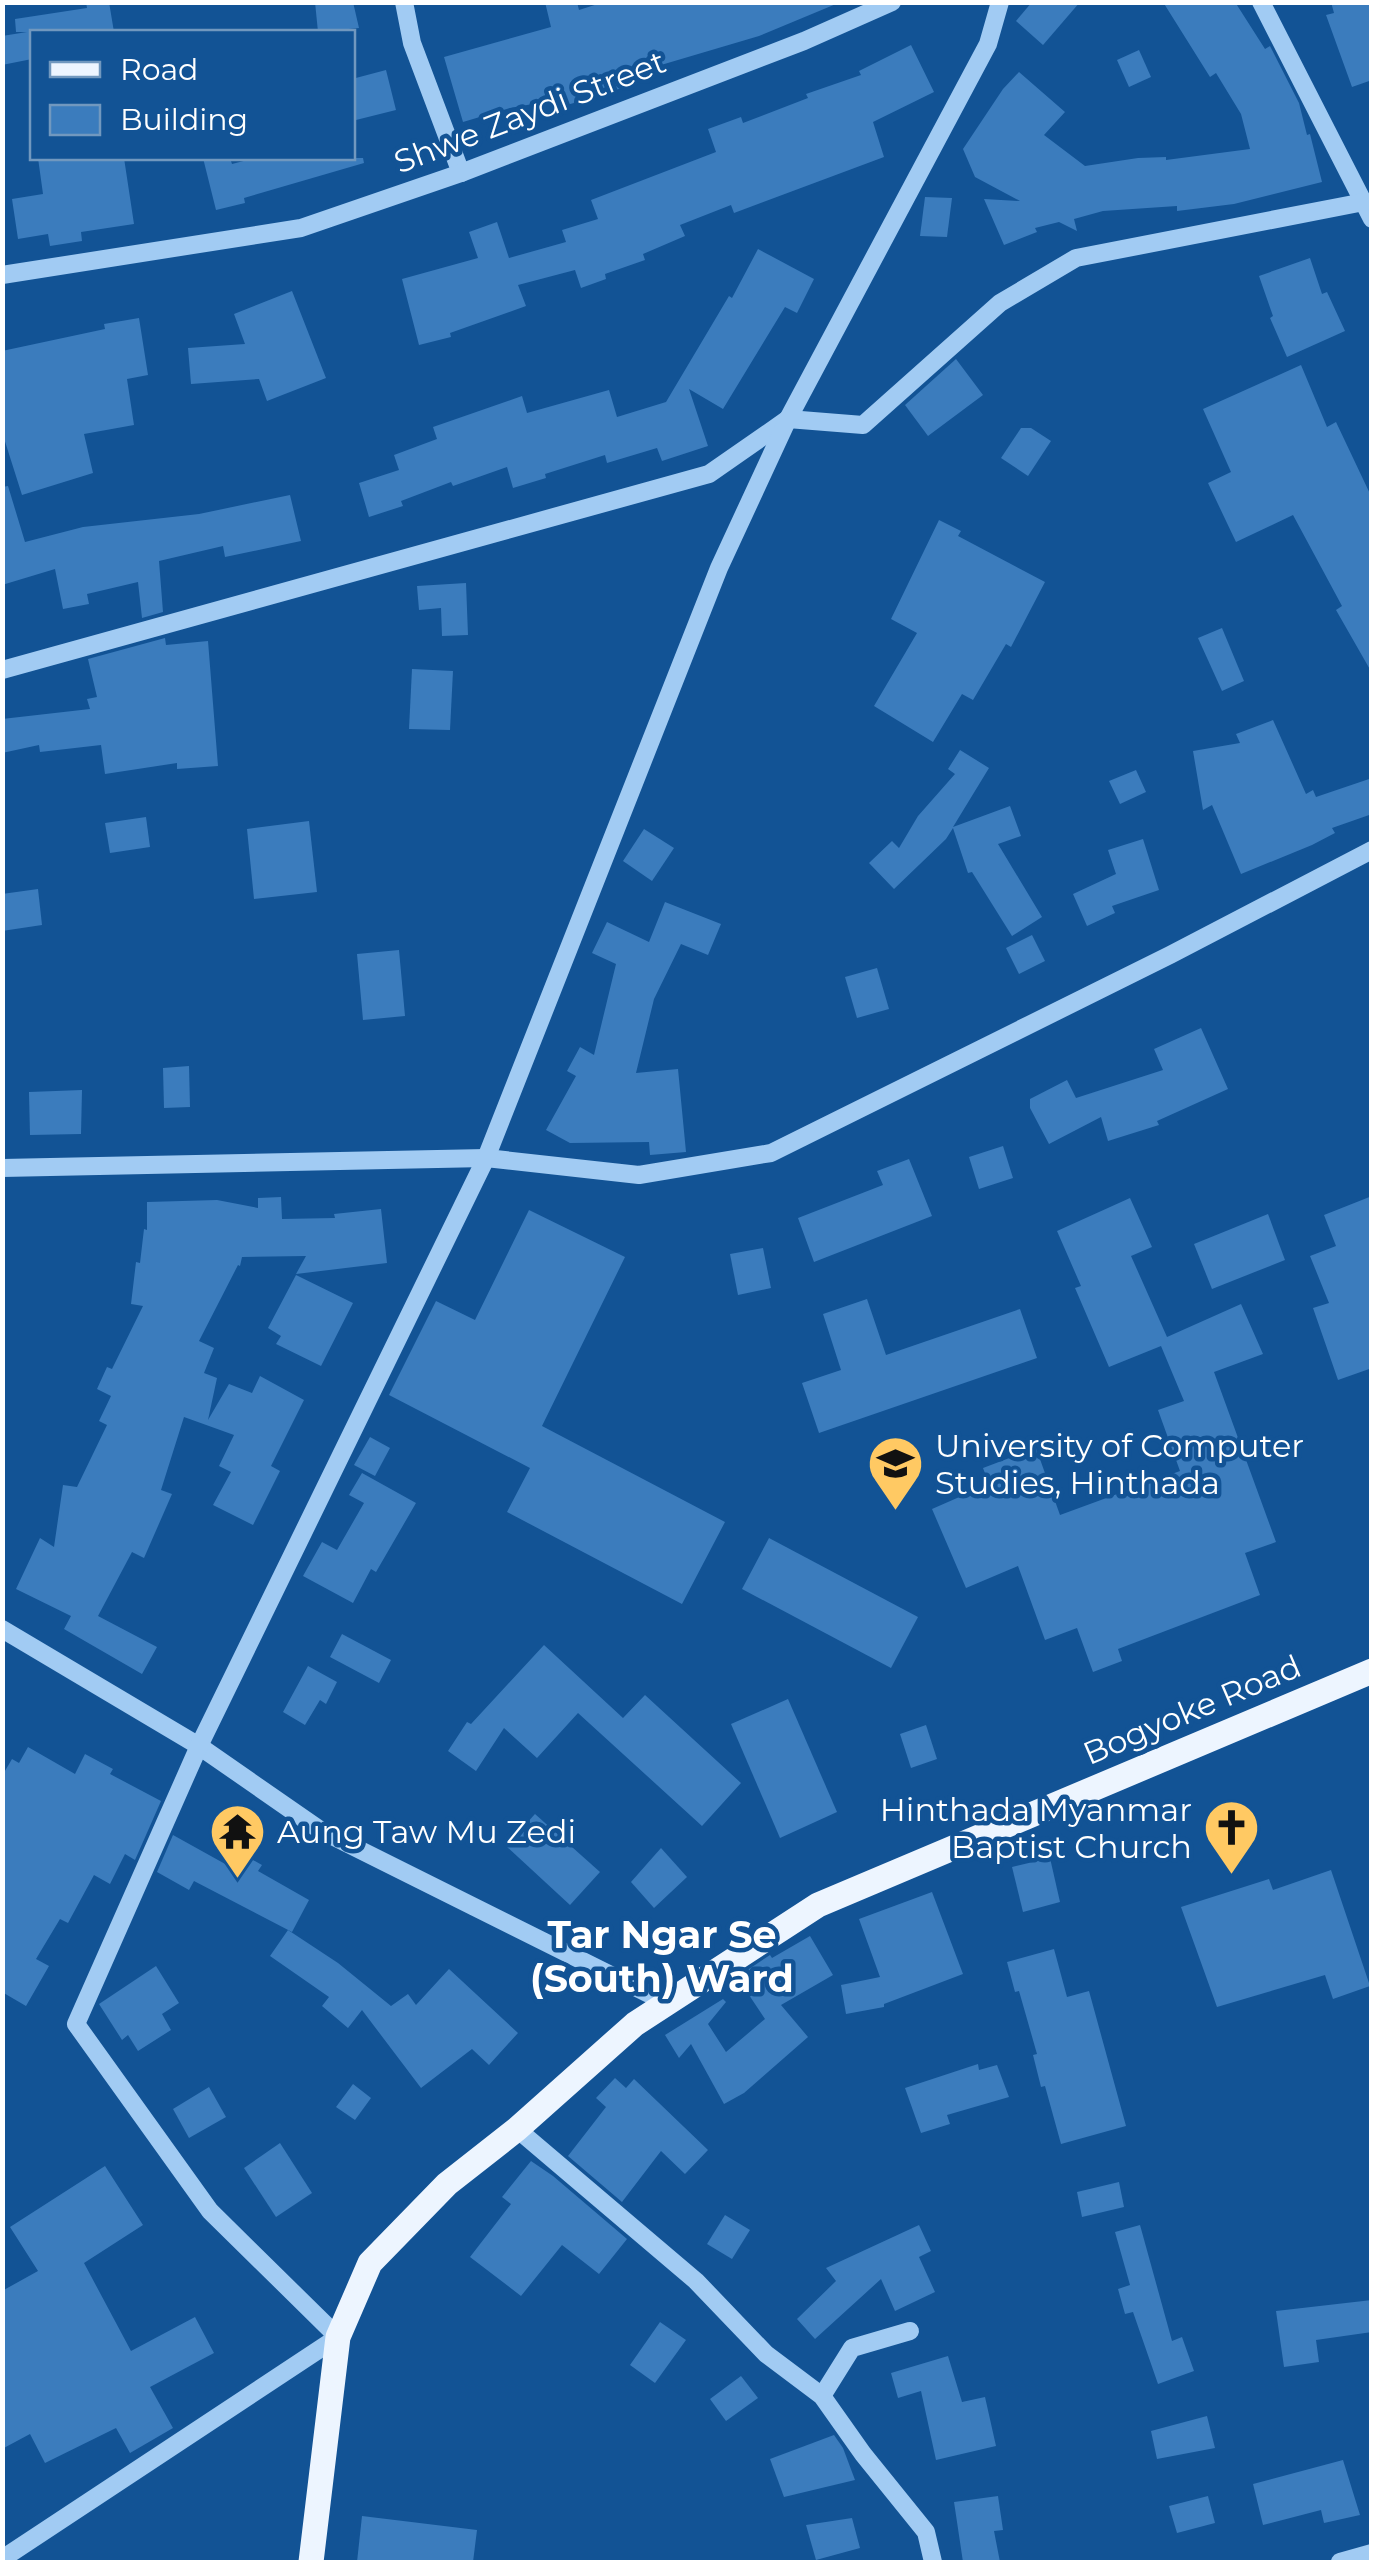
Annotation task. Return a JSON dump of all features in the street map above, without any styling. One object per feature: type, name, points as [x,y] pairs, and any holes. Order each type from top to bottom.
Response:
[{"type":"main road","name":"Bogyoke Road","points":[[312,2562],[338,2338],[370,2263],[447,2184],[635,2024],[818,1905],[1372,1670]]},
{"type":"street","points":[[404,2],[412,43],[461,172]]},
{"type":"street","name":"Shwe Zaydi Street","points":[[2,275],[301,228],[461,172],[804,40],[892,2]]},
{"type":"street","points":[[2,2558],[338,2338],[210,2211],[76,2024],[200,1746],[486,1158],[719,568],[788,419],[988,44],[1000,2]]},
{"type":"street","points":[[2,670],[709,474],[788,419],[863,425],[1000,302],[1076,258],[1368,210],[1262,2]]},
{"type":"street","points":[[2,1168],[486,1158],[639,1175],[771,1153],[1372,850]]},
{"type":"street","points":[[2,1629],[200,1746],[320,1830],[667,2003]]},
{"type":"street","points":[[517,2128],[696,2281],[766,2354],[822,2396],[926,2532],[933,2562]]},
{"type":"street","points":[[822,2396],[852,2348],[910,2331]]},
{"type":"street","points":[[1340,2562],[1372,2552]]},
{"type":"building","points":[[86,2],[109,2],[114,30],[30,30],[30,59],[2,65],[2,36],[27,32],[16,32],[15,19],[87,8]]},
{"type":"building","points":[[315,2],[353,2],[359,28],[318,30]]},
{"type":"building","points":[[545,2],[577,2],[579,10],[604,2],[836,4],[759,36],[661,65],[663,72],[603,95],[563,106],[561,99],[510,108],[463,122],[444,57],[551,27]]},
{"type":"building","points":[[1032,2],[1080,2],[1043,45],[1016,21]]},
{"type":"building","points":[[1163,2],[1235,2],[1265,49],[1270,46],[1299,103],[1322,182],[1234,204],[1177,211],[1177,206],[1103,211],[1074,219],[1077,231],[1059,222],[1035,228],[1037,232],[1004,245],[984,199],[1020,201],[975,177],[963,149],[1019,72],[1065,112],[1044,135],[1085,166],[1250,149],[1241,114],[1216,73],[1210,77]]},
{"type":"building","points":[[1331,2],[1372,2],[1372,80],[1352,87],[1326,15],[1334,13]]},
{"type":"building","points":[[911,45],[934,92],[873,122],[884,157],[734,213],[731,205],[680,225],[685,236],[643,254],[645,260],[605,274],[606,279],[581,288],[575,270],[518,285],[526,306],[450,333],[451,337],[419,345],[402,279],[478,258],[469,232],[497,222],[509,258],[566,242],[562,230],[598,219],[591,200],[716,152],[708,129],[741,117],[743,123],[808,98],[806,94],[861,75],[859,71]]},
{"type":"building","points":[[1139,50],[1151,77],[1129,87],[1117,60]]},
{"type":"building","points":[[386,70],[396,110],[355,120],[355,78]]},
{"type":"building","points":[[363,158],[364,163],[216,210],[204,160],[231,160],[232,164],[247,160]]},
{"type":"building","points":[[38,160],[124,160],[134,224],[81,232],[82,241],[50,246],[48,234],[18,239],[12,199],[43,194]]},
{"type":"building","points":[[925,197],[952,198],[947,237],[920,236]]},
{"type":"building","points":[[758,249],[814,279],[797,313],[785,307],[723,409],[689,389],[708,446],[662,461],[657,448],[607,463],[605,455],[513,488],[507,467],[453,486],[451,482],[401,501],[403,506],[369,517],[359,483],[399,470],[394,455],[437,439],[433,427],[522,396],[527,413],[609,390],[617,417],[666,402]]},
{"type":"building","points":[[1310,258],[1322,294],[1327,292],[1345,331],[1287,357],[1270,318],[1273,316],[1259,276]]},
{"type":"building","points":[[292,291],[326,378],[267,401],[259,379],[191,384],[188,348],[245,344],[234,314]]},
{"type":"building","points":[[139,318],[148,375],[127,379],[134,425],[84,434],[93,473],[22,495],[2,432],[2,351]]},
{"type":"building","points":[[956,359],[983,395],[928,436],[905,405]]},
{"type":"building","points":[[1301,365],[1327,427],[1336,422],[1372,498],[1372,673],[1336,610],[1342,606],[1293,515],[1236,542],[1208,483],[1231,472],[1203,409]]},
{"type":"building","points":[[1021,428],[1031,428],[1051,441],[1028,476],[1001,458]]},
{"type":"building","points":[[8,486],[25,542],[83,527],[199,514],[290,495],[301,541],[225,557],[223,546],[159,561],[163,612],[142,618],[138,582],[87,594],[89,604],[63,609],[55,569],[2,585],[2,487]]},
{"type":"building","points":[[939,520],[961,531],[958,536],[1045,582],[1011,647],[1006,644],[973,700],[962,694],[933,742],[874,706],[917,633],[891,619]]},
{"type":"building","points":[[466,583],[468,635],[442,636],[441,608],[419,610],[417,586]]},
{"type":"building","points":[[1222,628],[1244,681],[1222,691],[1198,638]]},
{"type":"building","points":[[165,638],[166,645],[208,641],[218,766],[177,769],[177,763],[105,774],[101,745],[40,752],[39,745],[2,753],[2,719],[90,709],[87,699],[97,697],[88,659]]},
{"type":"building","points":[[412,669],[453,671],[450,730],[409,729]]},
{"type":"building","points":[[1273,720],[1306,794],[1313,790],[1316,797],[1372,778],[1372,814],[1332,828],[1335,833],[1312,845],[1241,874],[1212,805],[1203,810],[1193,751],[1240,743],[1236,734]]},
{"type":"building","points":[[960,750],[989,768],[953,827],[1010,806],[1021,836],[998,844],[1042,917],[1012,936],[972,872],[968,873],[953,828],[894,889],[869,863],[892,841],[899,848],[918,816],[955,774],[948,769]]},
{"type":"building","points":[[1136,770],[1146,792],[1120,804],[1109,781]]},
{"type":"building","points":[[146,817],[150,847],[110,853],[105,823]]},
{"type":"building","points":[[309,821],[317,892],[254,899],[247,829]]},
{"type":"building","points":[[644,829],[674,848],[652,881],[623,861]]},
{"type":"building","points":[[1143,839],[1159,890],[1112,906],[1115,913],[1087,926],[1073,894],[1116,874],[1108,850]]},
{"type":"building","points":[[38,889],[42,925],[2,931],[2,894]]},
{"type":"building","points":[[665,902],[721,924],[708,955],[681,944],[654,999],[636,1073],[678,1069],[686,1152],[650,1155],[649,1142],[570,1143],[546,1130],[576,1076],[567,1071],[580,1047],[594,1055],[616,964],[592,953],[607,922],[649,942]]},
{"type":"building","points":[[1032,935],[1045,961],[1019,974],[1006,948]]},
{"type":"building","points":[[399,950],[405,1016],[363,1020],[357,954]]},
{"type":"building","points":[[877,968],[889,1009],[857,1018],[845,977]]},
{"type":"building","points":[[1201,1028],[1228,1089],[1157,1121],[1159,1125],[1108,1141],[1101,1117],[1049,1144],[1030,1108],[1030,1099],[1067,1080],[1076,1098],[1163,1070],[1154,1049]]},
{"type":"building","points":[[189,1066],[190,1107],[164,1108],[163,1068]]},
{"type":"building","points":[[82,1090],[81,1134],[30,1135],[29,1092]]},
{"type":"building","points":[[1003,1146],[1013,1178],[979,1189],[969,1157]]},
{"type":"building","points":[[909,1159],[932,1216],[814,1262],[798,1218],[883,1185],[877,1171]]},
{"type":"building","points":[[1372,1196],[1372,1368],[1338,1380],[1313,1308],[1329,1303],[1310,1256],[1336,1246],[1324,1215]]},
{"type":"building","points":[[281,1197],[282,1219],[335,1218],[334,1214],[381,1209],[387,1263],[296,1274],[306,1256],[242,1257],[199,1341],[214,1348],[204,1373],[217,1378],[208,1420],[229,1384],[252,1393],[260,1376],[304,1400],[271,1466],[280,1471],[253,1525],[213,1505],[231,1472],[219,1466],[234,1435],[184,1417],[161,1490],[172,1494],[144,1558],[132,1552],[98,1616],[157,1647],[142,1674],[64,1629],[71,1616],[16,1589],[40,1538],[54,1547],[63,1485],[77,1487],[107,1425],[99,1421],[111,1396],[97,1389],[107,1367],[112,1369],[143,1306],[131,1304],[136,1262],[140,1263],[144,1229],[147,1230],[147,1202],[217,1200],[258,1208],[258,1198]]},
{"type":"building","points":[[1130,1198],[1152,1247],[1131,1256],[1167,1337],[1241,1304],[1263,1354],[1214,1372],[1276,1542],[1245,1553],[1260,1595],[1118,1649],[1122,1661],[1093,1672],[1077,1628],[1045,1640],[1018,1566],[966,1588],[932,1509],[989,1484],[983,1468],[1036,1448],[1060,1515],[1180,1471],[1158,1410],[1184,1401],[1161,1346],[1109,1367],[1075,1288],[1081,1286],[1057,1231]]},
{"type":"building","points":[[529,1210],[625,1257],[542,1426],[725,1522],[682,1604],[507,1512],[530,1468],[389,1395],[436,1301],[475,1320]]},
{"type":"building","points":[[1268,1214],[1285,1260],[1212,1289],[1194,1244]]},
{"type":"building","points":[[763,1248],[771,1288],[738,1295],[730,1254]]},
{"type":"building","points":[[296,1275],[353,1303],[321,1366],[276,1344],[281,1336],[268,1328]]},
{"type":"building","points":[[867,1299],[886,1355],[1020,1309],[1037,1358],[819,1433],[802,1383],[841,1370],[823,1314]]},
{"type":"building","points":[[370,1437],[390,1448],[375,1476],[354,1465]]},
{"type":"building","points":[[362,1473],[416,1503],[353,1603],[303,1576],[322,1542],[337,1550],[364,1503],[349,1495]]},
{"type":"building","points":[[769,1538],[918,1617],[891,1668],[742,1589]]},
{"type":"building","points":[[342,1634],[391,1660],[379,1683],[330,1657]]},
{"type":"building","points":[[544,1645],[623,1718],[645,1695],[741,1783],[702,1826],[578,1713],[537,1758],[504,1728],[476,1771],[448,1751],[467,1722],[471,1724]]},
{"type":"building","points":[[308,1666],[337,1682],[326,1704],[320,1700],[305,1725],[283,1712]]},
{"type":"building","points":[[788,1699],[837,1812],[780,1838],[731,1724]]},
{"type":"building","points":[[926,1725],[937,1759],[911,1768],[900,1734]]},
{"type":"building","points":[[28,1747],[75,1774],[85,1754],[113,1769],[110,1774],[161,1801],[135,1860],[125,1854],[110,1884],[94,1875],[68,1923],[60,1919],[36,1959],[49,1966],[26,2006],[2,1992],[2,1776],[12,1759],[19,1763]]},
{"type":"building","points":[[535,1814],[600,1872],[570,1905],[506,1846]]},
{"type":"building","points":[[173,1835],[227,1865],[235,1850],[262,1865],[258,1871],[309,1900],[292,1932],[194,1881],[189,1890],[157,1872]]},
{"type":"building","points":[[661,1848],[687,1877],[654,1908],[631,1882]]},
{"type":"building","points":[[1050,1858],[1060,1902],[1023,1912],[1012,1867]]},
{"type":"building","points":[[1331,1870],[1370,1986],[1333,1999],[1325,1975],[1217,2007],[1181,1907],[1269,1879],[1273,1890]]},
{"type":"building","points":[[932,1892],[963,1974],[884,2007],[846,2014],[841,1985],[880,1977],[859,1919]]},
{"type":"building","points":[[288,1930],[338,1963],[391,2006],[408,1994],[416,2005],[449,1969],[518,2033],[489,2065],[472,2049],[421,2088],[362,2010],[348,2028],[322,2006],[329,1997],[270,1956]]},
{"type":"building","points":[[810,1936],[833,1975],[781,2005],[808,2037],[744,2093],[724,2104],[691,2044],[679,2058],[665,2035],[723,1999],[726,2002],[708,2024],[726,2052],[765,2019],[737,1977],[770,1955],[772,1958]]},
{"type":"building","points":[[1054,1949],[1067,1997],[1089,1991],[1126,2126],[1061,2144],[1045,2086],[1041,2087],[1033,2055],[1037,2054],[1019,1991],[1015,1992],[1007,1962]]},
{"type":"building","points":[[156,1966],[179,2003],[162,2014],[171,2030],[138,2051],[128,2035],[122,2040],[99,2004]]},
{"type":"building","points":[[978,2064],[979,2070],[997,2065],[1009,2097],[947,2115],[950,2124],[921,2133],[905,2088]]},
{"type":"building","points":[[615,2078],[626,2088],[634,2079],[708,2150],[685,2174],[661,2151],[622,2202],[568,2156],[606,2107],[596,2098]]},
{"type":"building","points":[[353,2084],[371,2098],[355,2120],[336,2107]]},
{"type":"building","points":[[209,2087],[226,2117],[189,2138],[173,2109]]},
{"type":"building","points":[[280,2143],[312,2193],[276,2217],[244,2168]]},
{"type":"building","points":[[531,2161],[627,2239],[599,2274],[562,2245],[521,2296],[470,2257],[511,2204],[502,2197]]},
{"type":"building","points":[[105,2166],[143,2225],[84,2263],[131,2351],[195,2317],[214,2353],[150,2387],[173,2428],[130,2453],[116,2428],[45,2463],[30,2434],[2,2449],[2,2291],[38,2271],[10,2227]]},
{"type":"building","points":[[1119,2182],[1124,2207],[1082,2217],[1077,2192]]},
{"type":"building","points":[[725,2215],[750,2230],[732,2259],[707,2244]]},
{"type":"building","points":[[919,2225],[931,2251],[919,2257],[935,2292],[895,2311],[881,2279],[815,2339],[797,2319],[836,2281],[826,2268]]},
{"type":"building","points":[[1140,2225],[1172,2341],[1182,2337],[1194,2371],[1158,2384],[1133,2312],[1125,2314],[1118,2289],[1130,2285],[1115,2232]]},
{"type":"building","points":[[1372,2300],[1372,2332],[1316,2340],[1319,2362],[1284,2367],[1276,2311]]},
{"type":"building","points":[[660,2322],[686,2340],[655,2383],[630,2365]]},
{"type":"building","points":[[948,2356],[962,2402],[985,2397],[996,2446],[936,2460],[921,2391],[898,2398],[891,2373]]},
{"type":"building","points":[[741,2376],[758,2398],[726,2421],[710,2399]]},
{"type":"building","points":[[1207,2416],[1215,2448],[1157,2459],[1151,2431]]},
{"type":"building","points":[[834,2435],[855,2480],[784,2497],[770,2459]]},
{"type":"building","points":[[1343,2460],[1360,2515],[1324,2523],[1321,2510],[1263,2525],[1253,2484]]},
{"type":"building","points":[[998,2496],[1003,2530],[994,2531],[1000,2562],[963,2562],[954,2502]]},
{"type":"building","points":[[1208,2496],[1215,2523],[1177,2533],[1169,2506]]},
{"type":"building","points":[[362,2516],[477,2530],[473,2562],[357,2562]]},
{"type":"building","points":[[852,2518],[860,2548],[816,2560],[806,2525]]},
{"type":"place","name":"University of Computer Studies, Hinthada","points":[[896,1513]]},
{"type":"place","name":"Hinthada Myanmar Baptist Church","points":[[1231,1877]]},
{"type":"place","name":"Aung Taw Mu Zedi","points":[[238,1881]]},
{"type":"district","name":"Tar Ngar Se (South) Ward","points":[[662,1957]]}]
